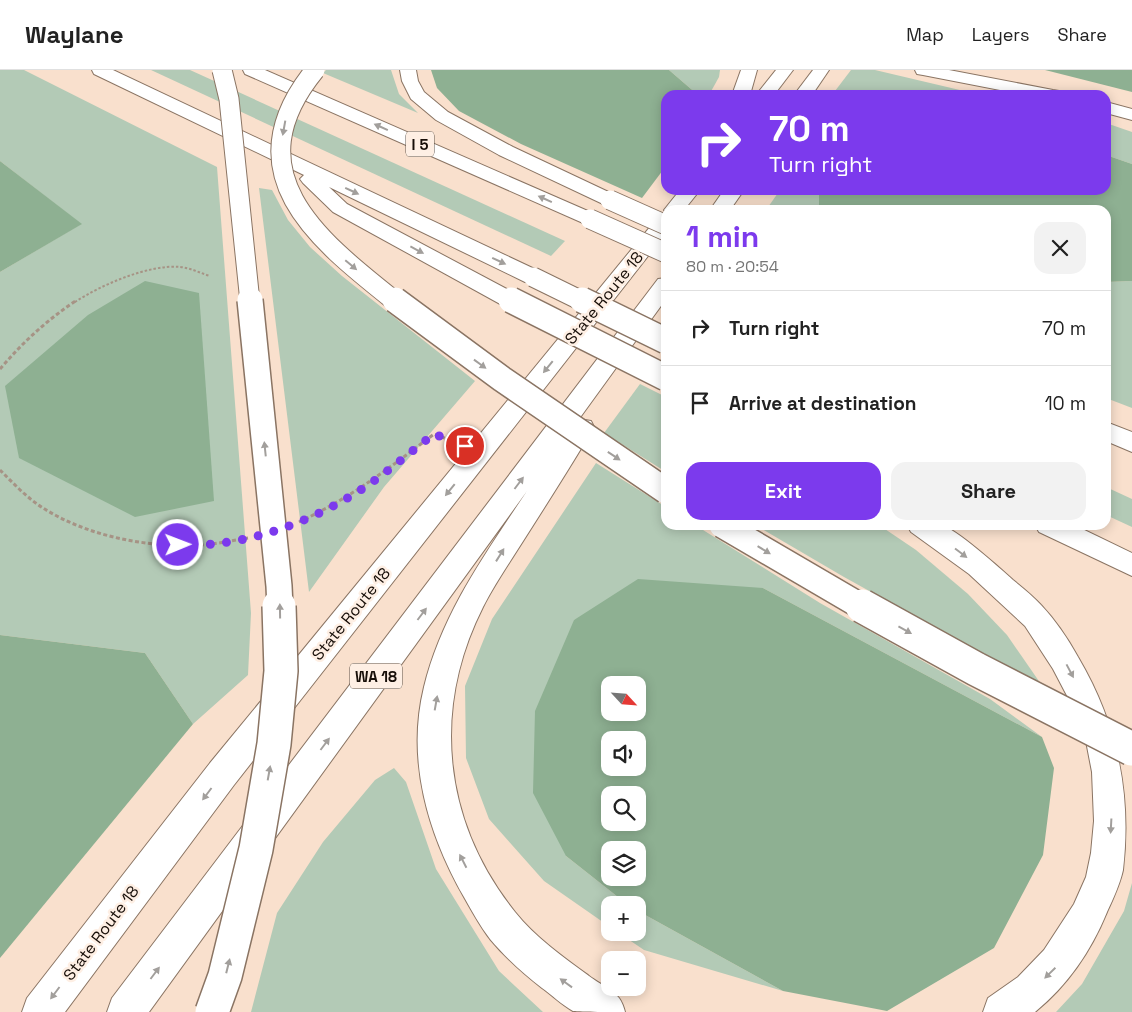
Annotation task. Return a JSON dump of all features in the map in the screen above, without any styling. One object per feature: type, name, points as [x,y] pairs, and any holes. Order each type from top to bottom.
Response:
[{"type":"highway","points":[[100,70],[661,339]]},
{"type":"highway","points":[[212,1012],[225,976],[256,848],[274,744],[281,671],[279,586],[230,109],[222,70]]},
{"type":"highway","name":"I 5","points":[[250,70],[661,251]]},
{"type":"highway","points":[[315,70],[295,97],[286,117],[282,138],[282,167],[287,188],[302,216],[324,242],[350,265],[488,370],[661,488]]},
{"type":"highway","points":[[408,70],[410,81],[417,96],[442,116],[506,151],[661,223]]},
{"type":"highway","points":[[743,90],[750,70]]},
{"type":"highway","points":[[769,90],[785,70]]},
{"type":"highway","points":[[807,90],[821,70]]},
{"type":"highway","points":[[923,70],[1023,90]]},
{"type":"highway","points":[[960,70],[1023,90]]},
{"type":"highway","points":[[1111,109],[1132,115]]},
{"type":"highway","points":[[292,163],[340,208],[510,300],[661,376]]},
{"type":"highway","name":"State Route 18","points":[[41,1012],[222,774],[661,226]]},
{"type":"highway","name":"WA 18","points":[[126,1012],[661,291]]},
{"type":"highway","points":[[606,1012],[553,974],[504,927],[475,883],[452,840],[438,791],[432,742],[436,704],[448,655],[464,616],[497,560],[592,410],[625,340]]},
{"type":"highway","points":[[1111,432],[1132,443]]},
{"type":"highway","points":[[1111,446],[1132,455]]},
{"type":"highway","points":[[730,530],[792,567],[938,648],[1132,749]]},
{"type":"highway","points":[[928,530],[984,570],[1035,617],[1061,655],[1084,698],[1102,740],[1109,782],[1112,823],[1106,870],[1085,924],[1055,968],[1015,1004],[1002,1012]]},
{"type":"highway","points":[[1059,530],[1132,565]]},
{"type":"path","points":[[0,369],[46,320],[79,298],[114,282],[152,270],[181,267],[210,276]]},
{"type":"path","points":[[296,524],[333,506],[370,483],[434,434],[480,452]]},
{"type":"path","points":[[0,470],[23,493],[44,508],[104,534],[144,543],[196,546],[249,537]]},
{"type":"green space","points":[[0,70],[24,70],[217,167],[251,613],[248,675],[193,724],[145,653],[0,635],[0,272],[81,224],[0,161]]},
{"type":"green space","points":[[151,70],[190,70],[565,241],[551,256]]},
{"type":"green space","points":[[326,70],[391,70],[399,94],[418,113],[323,73]]},
{"type":"green space","points":[[431,70],[669,70],[692,90],[661,90],[661,173],[642,198],[521,144],[459,111],[437,88]]},
{"type":"green space","points":[[669,70],[720,70],[719,77],[712,90],[692,90]]},
{"type":"green space","points":[[851,70],[875,70],[960,90],[836,90]]},
{"type":"green space","points":[[1045,70],[1132,70],[1132,92]]},
{"type":"green space","points":[[1111,125],[1132,132],[1132,164],[1111,157]]},
{"type":"green space","points":[[1111,157],[1132,164],[1132,281],[1111,282],[1111,205],[819,205],[819,195],[1111,195]]},
{"type":"green space","points":[[0,161],[82,224],[0,272]]},
{"type":"green space","points":[[259,188],[272,190],[288,220],[310,247],[342,276],[475,381],[384,487],[309,592]]},
{"type":"green space","points":[[776,195],[819,195],[819,205],[770,205]]},
{"type":"green space","points":[[145,281],[199,293],[214,501],[135,517],[19,458],[5,386],[88,315]]},
{"type":"green space","points":[[1132,281],[1132,408],[1111,400],[1111,282]]},
{"type":"green space","points":[[640,384],[661,394],[661,469],[604,433]]},
{"type":"green space","points":[[596,463],[661,504],[661,530],[703,530],[820,603],[990,699],[1042,737],[763,588],[574,620],[566,856],[601,884],[601,886],[604,886],[617,896],[601,896],[601,921],[544,881],[489,819],[466,758],[465,686],[492,619]]},
{"type":"green space","points":[[1111,489],[1132,499],[1132,527],[1111,517]]},
{"type":"green space","points":[[764,530],[886,530],[916,550],[968,594],[1007,635],[1043,687],[844,577]]},
{"type":"green space","points":[[638,579],[763,588],[1042,737],[1054,768],[1043,855],[994,948],[887,1011],[783,991],[646,915],[646,896],[617,896],[604,886],[646,886],[646,841],[601,841],[601,884],[566,856],[533,793],[535,711],[574,620]]},
{"type":"green space","points":[[0,635],[145,653],[193,724],[0,958]]},
{"type":"green space","points":[[394,768],[406,782],[436,869],[499,971],[543,1012],[251,1012],[277,913],[323,842],[375,780]]},
{"type":"green space","points":[[1132,883],[1132,1012],[1056,1012],[1082,984],[1124,911]]},
{"type":"green space","points":[[646,915],[783,991],[644,950],[631,941],[646,941]]},
{"type":"route","points":[[178,545],[196,546],[249,537],[296,524],[333,506],[370,483],[434,434],[465,446]]}]
